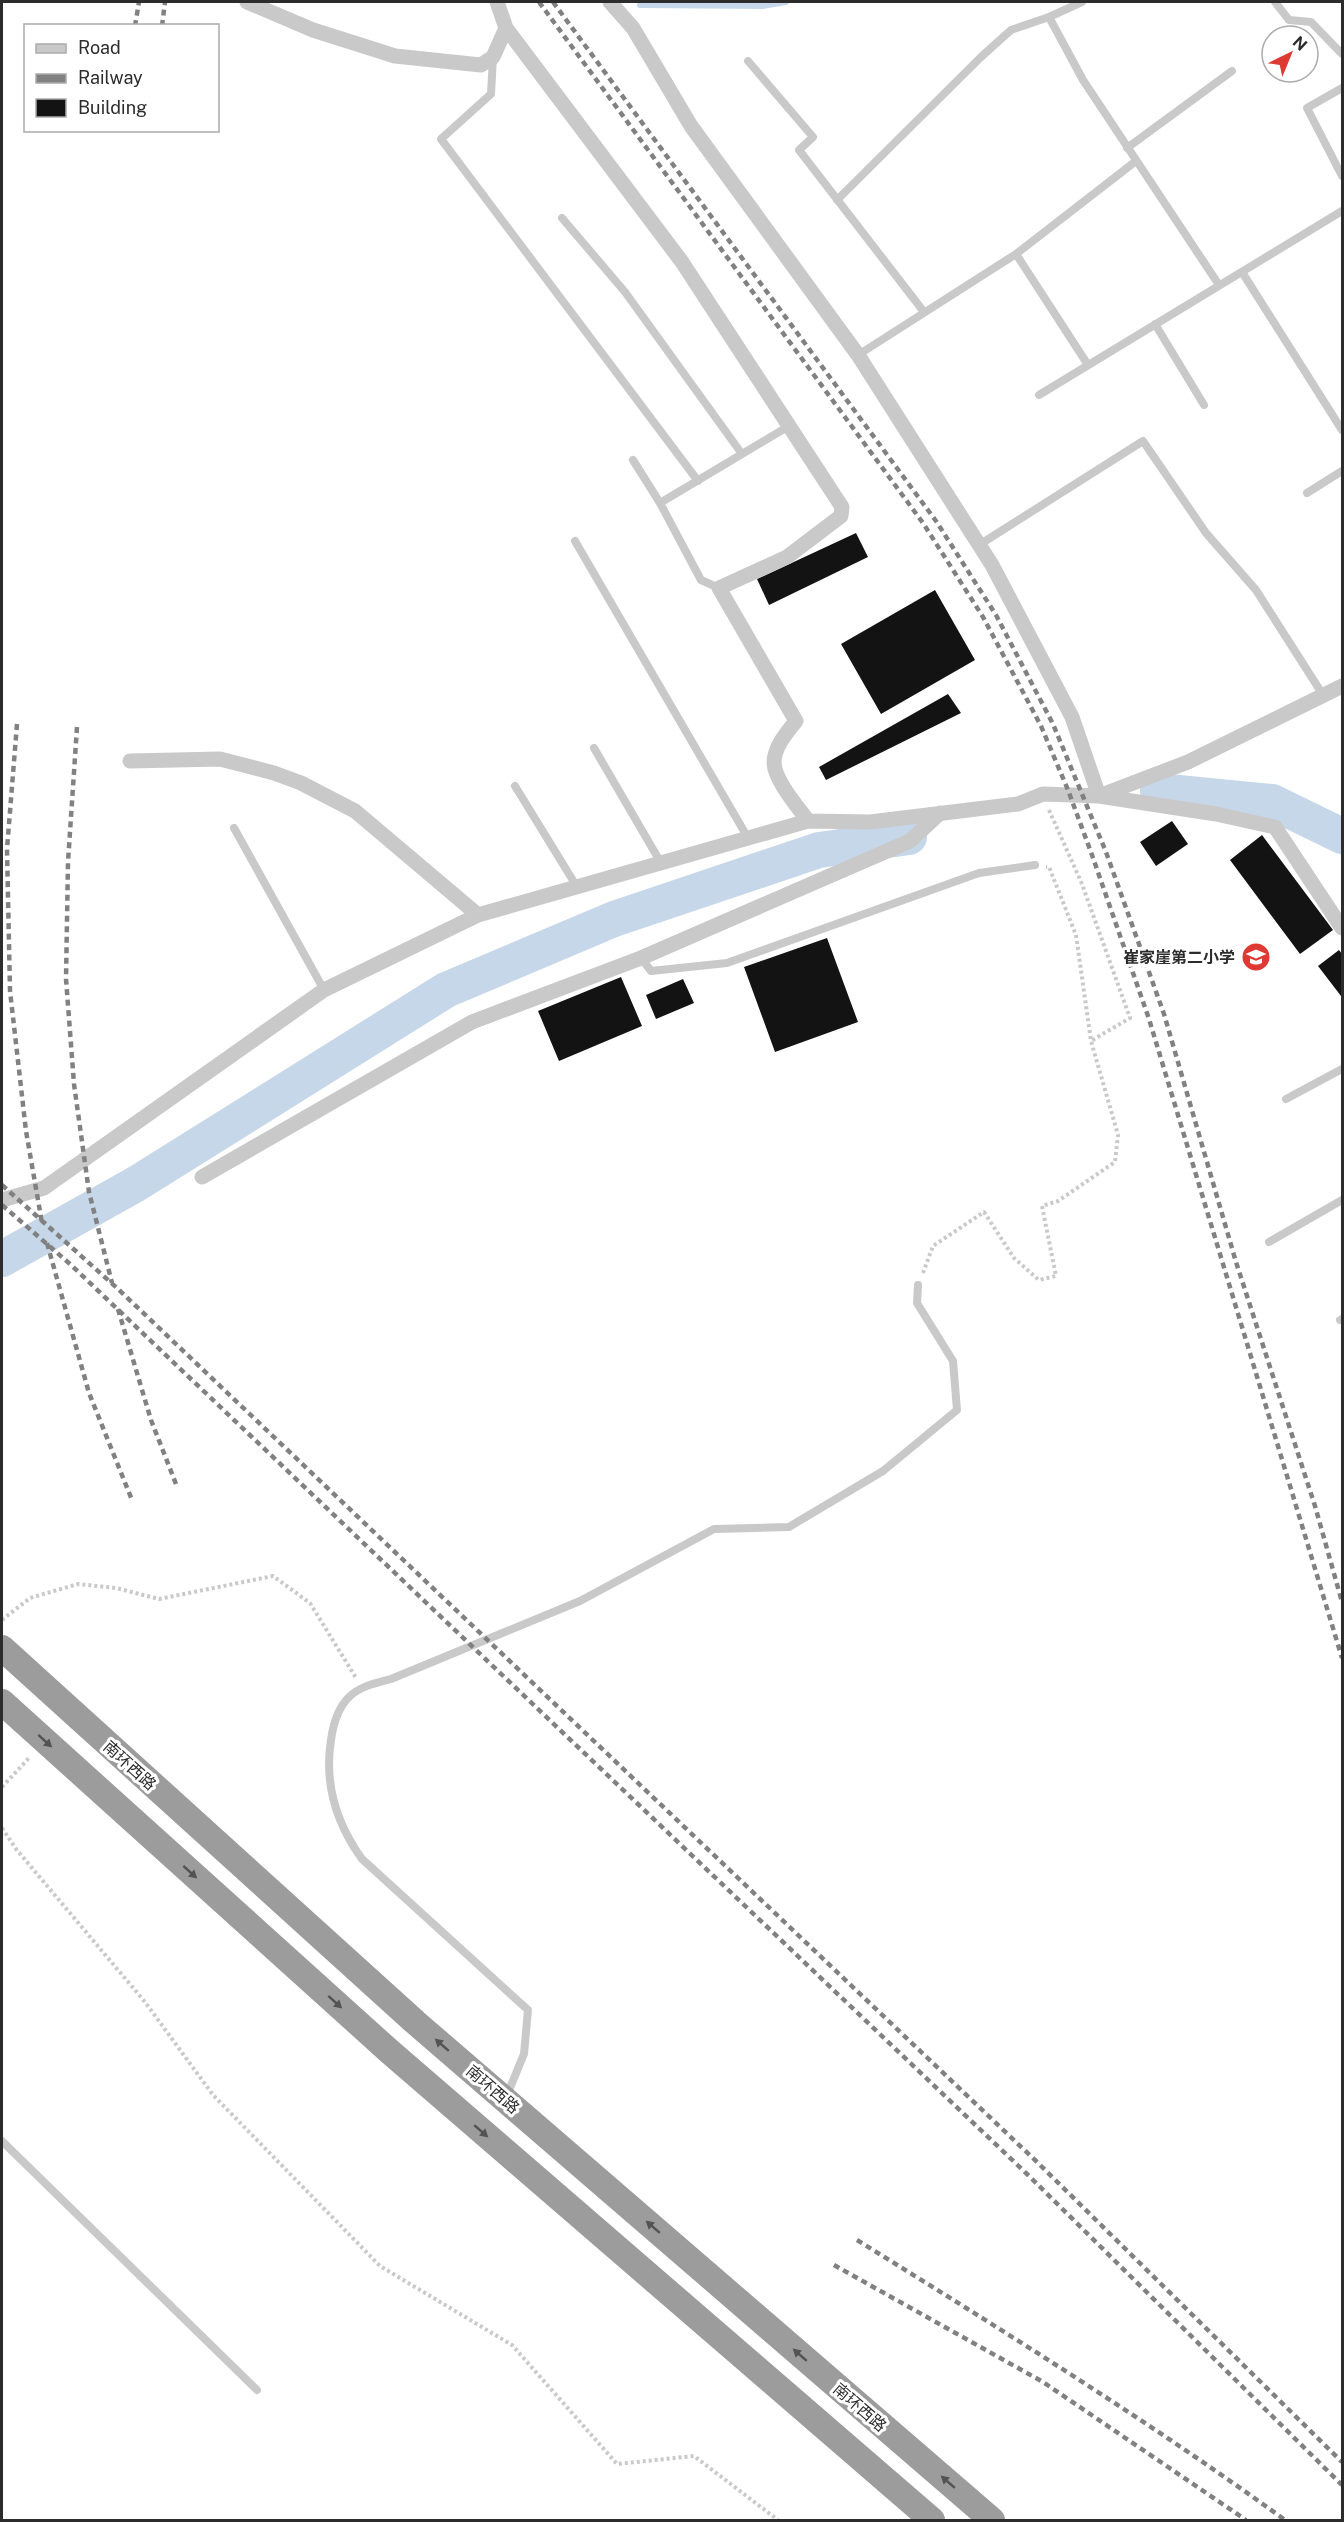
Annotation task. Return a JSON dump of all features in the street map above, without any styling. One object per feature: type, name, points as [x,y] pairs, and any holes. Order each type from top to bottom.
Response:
[{"type":"highway","name":"南环西路","points":[[2,1648],[415,2022],[992,2520]]},
{"type":"highway","points":[[2,1702],[389,2051],[932,2520]]},
{"type":"street","points":[[247,2],[313,30],[395,56],[481,66],[493,57],[506,28]]},
{"type":"street","points":[[497,2],[506,28],[682,262],[842,507],[841,516],[787,557],[719,588],[796,721],[781,740],[774,763],[785,791],[808,821]]},
{"type":"street","points":[[610,2],[633,28],[691,126],[858,355],[992,565],[1072,717],[1099,796]]},
{"type":"street","points":[[1099,796],[1188,762],[1342,686]]},
{"type":"street","points":[[130,761],[220,759],[274,773],[301,783],[355,811],[478,915]]},
{"type":"street","points":[[2,1200],[44,1188],[324,990],[478,915],[808,821],[870,822],[1018,804],[1042,794],[1099,796],[1216,814],[1275,827],[1342,928]]},
{"type":"street","points":[[202,1177],[472,1022],[641,958],[910,841],[940,813]]},
{"type":"lane","points":[[837,200],[1011,30],[1049,17],[1082,2]]},
{"type":"lane","points":[[1275,2],[1289,20],[1311,22],[1342,54]]},
{"type":"lane","points":[[1049,17],[1083,81],[1219,285]]},
{"type":"lane","points":[[493,57],[490,94],[441,139],[698,481]]},
{"type":"lane","points":[[748,61],[813,137],[799,150],[924,312]]},
{"type":"lane","points":[[1127,148],[1232,71]]},
{"type":"lane","points":[[1342,87],[1307,108],[1342,176]]},
{"type":"lane","points":[[858,355],[1016,254],[1136,161]]},
{"type":"lane","points":[[1040,395],[1342,211]]},
{"type":"lane","points":[[562,218],[625,292],[742,454]]},
{"type":"lane","points":[[1016,254],[1088,365]]},
{"type":"lane","points":[[1242,272],[1342,430]]},
{"type":"lane","points":[[1155,324],[1204,405]]},
{"type":"lane","points":[[660,503],[789,426]]},
{"type":"lane","points":[[979,545],[1143,441],[1206,533],[1257,590],[1323,695]]},
{"type":"lane","points":[[633,460],[660,503],[701,580],[719,588]]},
{"type":"lane","points":[[1307,493],[1342,471]]},
{"type":"lane","points":[[575,541],[748,838]]},
{"type":"lane","points":[[594,748],[661,863]]},
{"type":"lane","points":[[515,786],[577,887]]},
{"type":"lane","points":[[234,828],[324,990]]},
{"type":"lane","points":[[641,958],[651,971],[728,963],[979,873],[1035,865]]},
{"type":"lane","points":[[1286,1099],[1342,1069]]},
{"type":"lane","points":[[1269,1242],[1342,1200]]},
{"type":"lane","points":[[504,2099],[516,2077],[524,2054],[528,2010],[362,1858],[341,1826],[328,1770],[332,1731],[338,1712],[348,1697],[362,1687],[391,1679],[580,1601],[714,1529],[789,1527],[883,1471],[957,1410],[953,1361],[917,1303],[918,1284]]},
{"type":"lane","points":[[2,2141],[256,2390]]},
{"type":"path","points":[[1042,794],[1082,884],[1130,1018],[1090,1041]]},
{"type":"path","points":[[918,1284],[933,1246],[984,1212],[1014,1258],[1039,1280],[1056,1276],[1042,1206],[1058,1201],[1115,1162],[1118,1135],[1090,1041],[1076,935],[1050,867],[1035,865]]},
{"type":"path","points":[[2,1620],[30,1598],[78,1584],[116,1588],[159,1599],[273,1576],[310,1603],[362,1687]]},
{"type":"path","points":[[2,1787],[45,1742]]},
{"type":"path","points":[[2,1828],[16,1849],[145,2002],[213,2095],[380,2266],[512,2345],[617,2464],[694,2456],[778,2520]]},
{"type":"building","points":[[856,533],[868,557],[769,605],[757,579]]},
{"type":"building","points":[[935,590],[975,660],[881,714],[841,644]]},
{"type":"building","points":[[948,694],[961,713],[826,780],[819,767]]},
{"type":"building","points":[[1172,821],[1188,844],[1156,866],[1140,842]]},
{"type":"building","points":[[1262,835],[1333,930],[1300,954],[1230,860]]},
{"type":"building","points":[[827,938],[858,1022],[775,1052],[744,967]]},
{"type":"building","points":[[1339,950],[1342,954],[1341,996],[1318,966]]},
{"type":"building","points":[[621,977],[642,1026],[559,1061],[538,1011]]},
{"type":"building","points":[[683,979],[694,1003],[656,1019],[646,995]]},
{"type":"waterway","points":[[640,5],[762,6],[786,2]]},
{"type":"waterway","points":[[1158,791],[1272,802],[1342,836]]},
{"type":"waterway","points":[[2,1259],[136,1184],[446,990],[614,919],[819,850],[909,837]]},
{"type":"railway","points":[[135,24],[139,2]]},
{"type":"railway","points":[[162,24],[165,2]]},
{"type":"railway","points":[[539,2],[923,523],[983,617],[1041,726],[1092,855],[1149,1019],[1342,1658]]},
{"type":"railway","points":[[553,2],[936,521],[996,615],[1053,724],[1106,852],[1164,1014],[1236,1262],[1315,1506],[1342,1602]]},
{"type":"railway","points":[[17,724],[7,849],[10,991],[26,1131],[42,1223]]},
{"type":"railway","points":[[77,727],[68,862],[66,979],[74,1084],[89,1192],[112,1283]]},
{"type":"railway","points":[[2,1185],[117,1288],[1037,2162],[1342,2462]]},
{"type":"railway","points":[[2,1205],[70,1264],[1027,2174],[1342,2485]]},
{"type":"railway","points":[[47,1243],[89,1393],[132,1500]]},
{"type":"railway","points":[[118,1309],[151,1420],[176,1484]]},
{"type":"railway","points":[[857,2240],[1127,2411],[1285,2520]]},
{"type":"railway","points":[[834,2265],[1043,2382],[1246,2520]]},
{"type":"place","name":"崔家崖第二小学","points":[[1256,957]]}]
